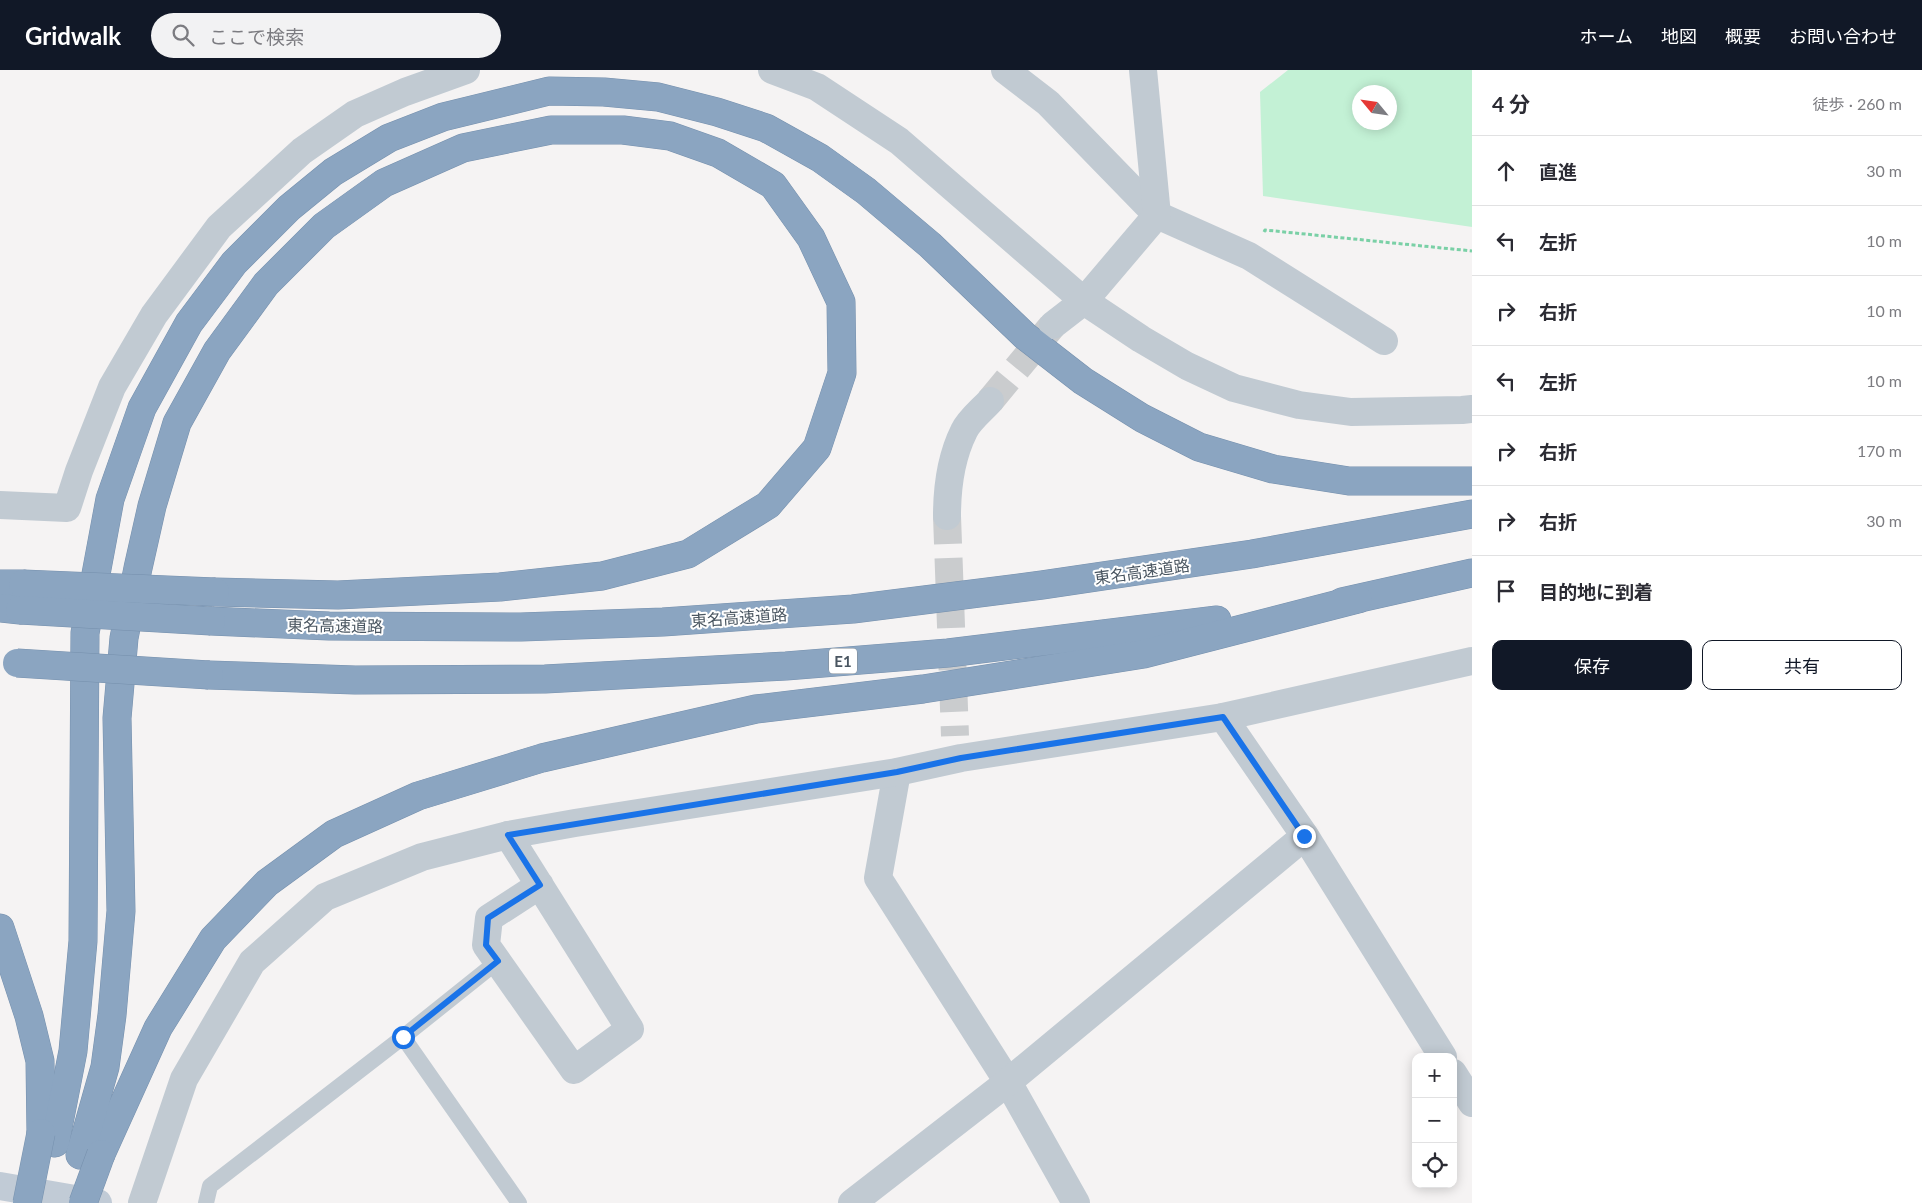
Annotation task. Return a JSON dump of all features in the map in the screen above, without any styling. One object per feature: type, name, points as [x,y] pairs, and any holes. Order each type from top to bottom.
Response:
[{"type":"highway","points":[[28,1203],[73,1051],[83,941],[85,633],[110,498],[142,408],[189,323],[234,263],[289,208],[333,172],[389,138],[443,116],[549,91],[604,92],[658,97],[717,112],[766,128],[820,158],[866,191],[930,245],[1025,336],[1083,381],[1142,418],[1199,447],[1273,469],[1349,481],[1472,481]]},
{"type":"highway","points":[[11,596],[215,592],[338,595],[500,587],[602,576],[688,554],[768,505],[817,448],[842,373],[841,302],[812,238],[772,185],[718,153],[670,136],[623,130],[552,130],[463,148],[384,184],[324,226],[266,284],[217,351],[177,424],[152,506],[140,559],[124,638],[117,718],[121,910],[112,1015],[83,1203]]},
{"type":"highway","name":"東名高速道路","points":[[11,596],[211,621],[329,626],[521,627],[663,622],[853,609],[1042,585],[1252,554],[1472,514]]},
{"type":"highway","name":"E1","points":[[9,661],[208,675],[355,680],[545,680],[786,666],[948,653],[1188,624],[1358,600],[1472,574]]},
{"type":"highway","points":[[67,1203],[158,1028],[213,939],[268,883],[334,834],[418,796],[542,758],[756,708],[923,689],[1144,654],[1358,600]]},
{"type":"highway","points":[[0,928],[40,1061],[48,1138]]},
{"type":"street","points":[[0,505],[67,508],[79,471],[112,387],[154,315],[219,227],[302,151],[354,114],[405,92],[466,70]]},
{"type":"street","points":[[772,70],[820,79],[898,140],[1084,302],[1140,339],[1187,366],[1234,388],[1299,405],[1352,412],[1472,409]]},
{"type":"street","points":[[1005,70],[1048,103],[1157,215],[1249,256],[1384,340]]},
{"type":"street","points":[[1053,325],[1084,302],[1157,215],[1143,70]]},
{"type":"street","points":[[947,516],[947,489],[954,459],[964,430],[990,401]]},
{"type":"street","points":[[142,1203],[184,1079],[252,962],[325,897],[422,857],[508,835],[897,772],[958,747],[1223,717],[1472,661]]},
{"type":"street","points":[[1223,717],[1304,836],[1440,1053]]},
{"type":"street","points":[[897,772],[878,878],[1008,1082],[1076,1203]]},
{"type":"street","points":[[508,835],[540,885],[630,1029],[574,1070],[486,945],[488,918],[540,885]]},
{"type":"street","points":[[852,1203],[1008,1082],[1304,836]]},
{"type":"street","points":[[1457,1079],[1472,1103]]},
{"type":"street","points":[[0,1186],[98,1203]]},
{"type":"lane","points":[[206,1203],[210,1186],[498,961]]},
{"type":"lane","points":[[403,1037],[519,1203]]},
{"type":"path","points":[[1249,256],[1265,230],[1472,251]]},
{"type":"green space","points":[[1288,70],[1472,70],[1472,227],[1263,196],[1260,92]]},
{"type":"tunnel","points":[[990,401],[1052,326]]},
{"type":"tunnel","points":[[947,516],[955,736]]},
{"type":"route","points":[[403,1037],[498,961],[486,945],[488,918],[540,885],[508,835],[897,772],[961,758],[1223,717],[1304,836]]}]
